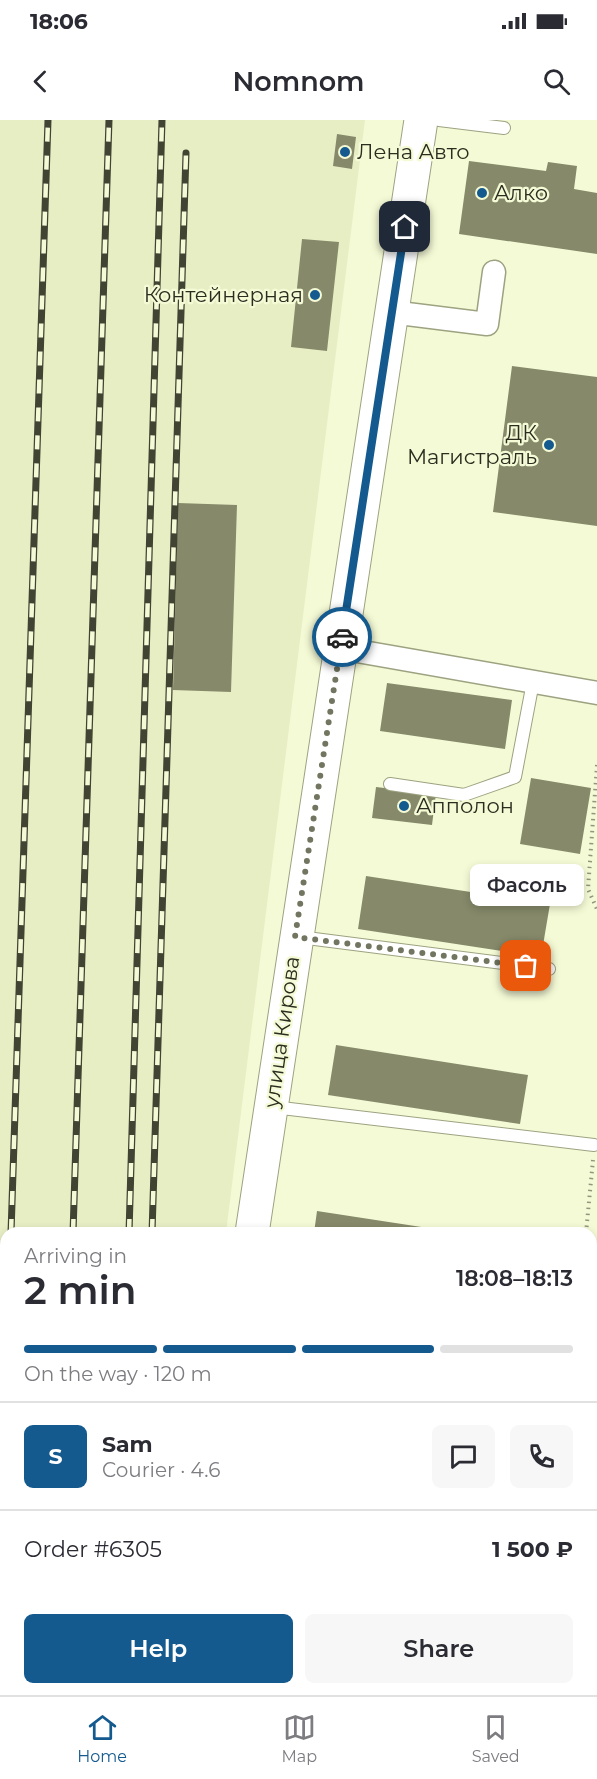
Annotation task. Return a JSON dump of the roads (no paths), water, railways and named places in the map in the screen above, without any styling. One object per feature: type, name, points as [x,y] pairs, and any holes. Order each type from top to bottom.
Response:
[{"type":"main road","name":"улица Кирова","points":[[253,1227],[295,937],[421,120]]},
{"type":"street","points":[[391,312],[487,324],[494,272]]},
{"type":"street","points":[[340,648],[597,693]]},
{"type":"lane","points":[[439,120],[504,128]]},
{"type":"lane","points":[[390,784],[464,795],[516,777],[533,682]]},
{"type":"lane","points":[[295,937],[549,969]]},
{"type":"lane","points":[[272,1107],[594,1145]]},
{"type":"railway","points":[[11,1227],[48,120]]},
{"type":"railway","points":[[73,1227],[109,120]]},
{"type":"railway","points":[[129,1227],[162,120]]},
{"type":"railway","points":[[152,1227],[186,153]]},
{"type":"place","name":"Лена Авто","points":[[345,152]]},
{"type":"place","name":"Алко","points":[[482,193]]},
{"type":"place","name":"Контейнерная","points":[[315,295]]},
{"type":"place","name":"ДК Магистраль","points":[[549,445]]},
{"type":"place","name":"Апполон","points":[[404,806]]},
{"type":"place","name":"Фасоль","points":[[526,966]]}]
